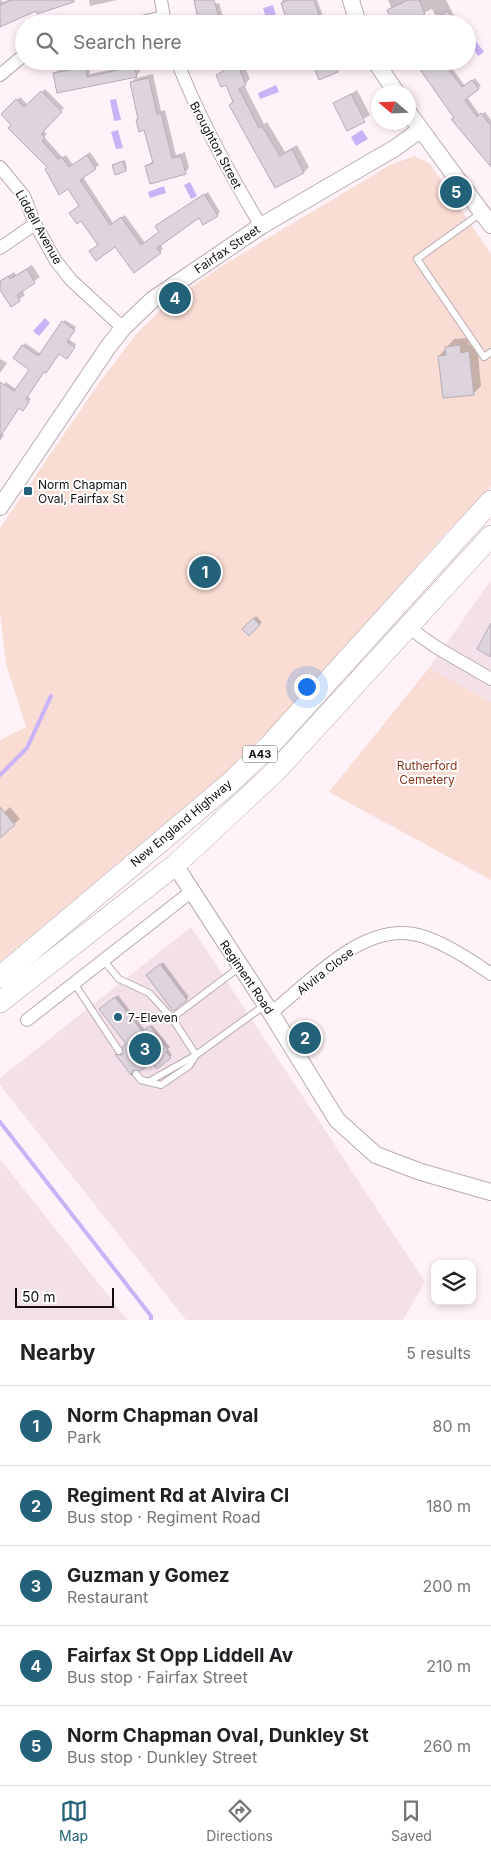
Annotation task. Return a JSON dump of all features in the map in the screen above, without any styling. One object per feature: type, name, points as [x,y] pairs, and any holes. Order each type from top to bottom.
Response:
[{"type":"highway","name":"New England Highway","points":[[0,977],[230,783],[270,745],[491,500]]},
{"type":"highway","name":"New England Highway","points":[[0,1002],[176,865],[277,770],[409,628],[491,536]]},
{"type":"highway","points":[[409,628],[407,611],[410,589]]},
{"type":"highway","points":[[82,907],[110,896],[154,862],[170,860],[176,865]]},
{"type":"street","points":[[161,0],[163,15]]},
{"type":"street","points":[[351,0],[355,15]]},
{"type":"street","points":[[0,75],[15,63]]},
{"type":"street","name":"Broughton Street","points":[[181,70],[195,107],[227,169],[261,226]]},
{"type":"street","points":[[381,70],[391,85]]},
{"type":"street","points":[[416,124],[486,219]]},
{"type":"street","name":"Fairfax Street","points":[[0,506],[123,328],[152,300],[261,226],[395,148],[420,130]]},
{"type":"street","name":"Liddell Avenue","points":[[0,167],[24,196],[35,224],[56,261],[70,280],[123,328]]},
{"type":"street","points":[[0,248],[35,224]]},
{"type":"street","points":[[409,628],[436,647],[491,679]]},
{"type":"street","name":"Regiment Road","points":[[176,865],[269,1009],[337,1120],[376,1155],[421,1172],[491,1192]]},
{"type":"street","points":[[27,1020],[192,891]]},
{"type":"street","name":"Alvira Close","points":[[269,1009],[348,951],[374,936],[414,934],[441,945],[491,974]]},
{"type":"lane","points":[[486,219],[417,259],[484,357],[491,352]]},
{"type":"lane","points":[[104,960],[119,979],[149,993],[172,1018],[196,1055]]},
{"type":"lane","points":[[172,1018],[241,966]]},
{"type":"lane","points":[[74,983],[119,1051]]},
{"type":"lane","points":[[136,1074],[141,1080],[160,1085],[189,1066],[196,1055],[227,1033],[269,1009]]},
{"type":"shaded area","points":[[273,5],[276,15],[265,15],[263,8]]},
{"type":"shaded area","points":[[476,41],[484,52],[478,56],[476,53]]},
{"type":"shaded area","points":[[276,85],[279,92],[260,99],[258,93]]},
{"type":"shaded area","points":[[116,99],[121,120],[114,121],[110,100]]},
{"type":"shaded area","points":[[118,130],[123,148],[116,149],[111,132]]},
{"type":"shaded area","points":[[362,130],[368,139],[356,146],[351,137]]},
{"type":"shaded area","points":[[190,182],[197,196],[191,199],[184,185]]},
{"type":"shaded area","points":[[164,186],[166,193],[150,198],[148,192]]},
{"type":"shaded area","points":[[45,318],[50,323],[39,336],[33,331]]},
{"type":"shaded area","points":[[491,580],[491,702],[429,668]]},
{"type":"shaded area","points":[[191,927],[425,1282],[403,1320],[186,1320],[0,1085],[0,1078]]},
{"type":"shaded area","points":[[0,1159],[126,1318],[127,1320],[0,1320]]},
{"type":"green space","points":[[414,156],[430,164],[491,254],[491,487],[447,532],[286,713],[227,771],[0,962],[0,740],[26,727],[6,664],[0,613],[0,528],[99,383],[138,332],[165,306],[220,267],[390,165]]},
{"type":"green space","name":"Rutherford Cemetery","points":[[429,668],[491,702],[491,880],[329,792]]},
{"type":"building","points":[[12,0],[74,0],[74,2],[37,14],[36,11],[27,15],[15,15],[15,20],[0,27],[0,5]]},
{"type":"building","points":[[194,0],[214,0],[218,15],[197,15]]},
{"type":"building","points":[[289,0],[314,0],[319,15],[285,15],[281,3]]},
{"type":"building","points":[[408,0],[419,0],[425,14],[389,15],[387,10]]},
{"type":"building","points":[[448,11],[450,15],[440,15]]},
{"type":"building","points":[[70,70],[86,70],[87,77],[118,70],[135,70],[137,77],[57,93],[53,73]]},
{"type":"building","points":[[225,70],[240,70],[246,85],[239,89],[259,128],[262,126],[280,156],[292,149],[304,173],[275,188],[229,105],[233,102],[226,85],[221,87],[216,75]]},
{"type":"building","points":[[315,70],[337,70],[338,72],[319,80]]},
{"type":"building","points":[[420,70],[449,70],[462,87],[472,80],[479,89],[465,100],[477,117],[481,113],[491,126],[491,167],[451,119],[454,118]]},
{"type":"building","points":[[149,78],[157,114],[161,113],[172,158],[181,156],[186,174],[150,184],[145,166],[153,163],[144,130],[139,132],[130,82]]},
{"type":"building","points":[[41,91],[62,112],[41,134],[45,138],[42,141],[58,159],[62,157],[69,167],[87,155],[96,169],[80,180],[110,225],[121,217],[141,245],[159,232],[155,226],[204,194],[218,216],[203,225],[199,218],[157,248],[161,253],[134,273],[115,247],[96,261],[89,251],[98,245],[81,221],[77,224],[69,213],[79,206],[68,189],[59,195],[45,169],[47,167],[8,128],[11,125],[1,114],[16,99],[24,107]]},
{"type":"building","points":[[351,94],[365,122],[347,131],[333,103]]},
{"type":"building","points":[[123,161],[126,171],[115,175],[112,165]]},
{"type":"building","points":[[27,269],[35,283],[17,295],[20,301],[11,307],[0,290],[0,281],[8,276],[10,279]]},
{"type":"building","points":[[62,321],[75,330],[67,342],[75,347],[67,359],[59,354],[46,373],[44,372],[26,399],[29,402],[23,411],[19,408],[0,437],[0,382],[14,391],[29,370],[13,358],[22,345],[38,356]]},
{"type":"building","points":[[460,345],[461,353],[469,351],[474,395],[443,398],[438,356],[446,355],[445,347]]},
{"type":"building","points":[[253,618],[260,625],[249,636],[242,629]]},
{"type":"building","points":[[491,623],[491,657],[477,649]]},
{"type":"building","points":[[0,807],[15,825],[0,838]]},
{"type":"building","points":[[160,964],[187,1000],[173,1011],[146,975]]},
{"type":"building","points":[[115,997],[142,1031],[150,1026],[168,1050],[166,1052],[171,1058],[157,1069],[152,1062],[140,1071],[133,1070],[131,1075],[115,1054],[122,1055],[122,1047],[126,1044],[99,1009]]},
{"type":"waterway","points":[[0,775],[27,748],[51,696]]},
{"type":"waterway","points":[[0,1122],[151,1316],[151,1320]]},
{"type":"place","name":"Norm Chapman Oval, Dunkley St","points":[[456,192]]},
{"type":"place","name":"Fairfax St Opp Liddell Av","points":[[175,298]]},
{"type":"place","name":"Norm Chapman Oval, Fairfax St","points":[[28,491]]},
{"type":"place","name":"Norm Chapman Oval","points":[[205,572]]},
{"type":"place","name":"7-Eleven","points":[[118,1017]]},
{"type":"place","name":"Regiment Rd at Alvira Cl","points":[[305,1038]]},
{"type":"place","name":"Guzman y Gomez","points":[[145,1049]]}]
